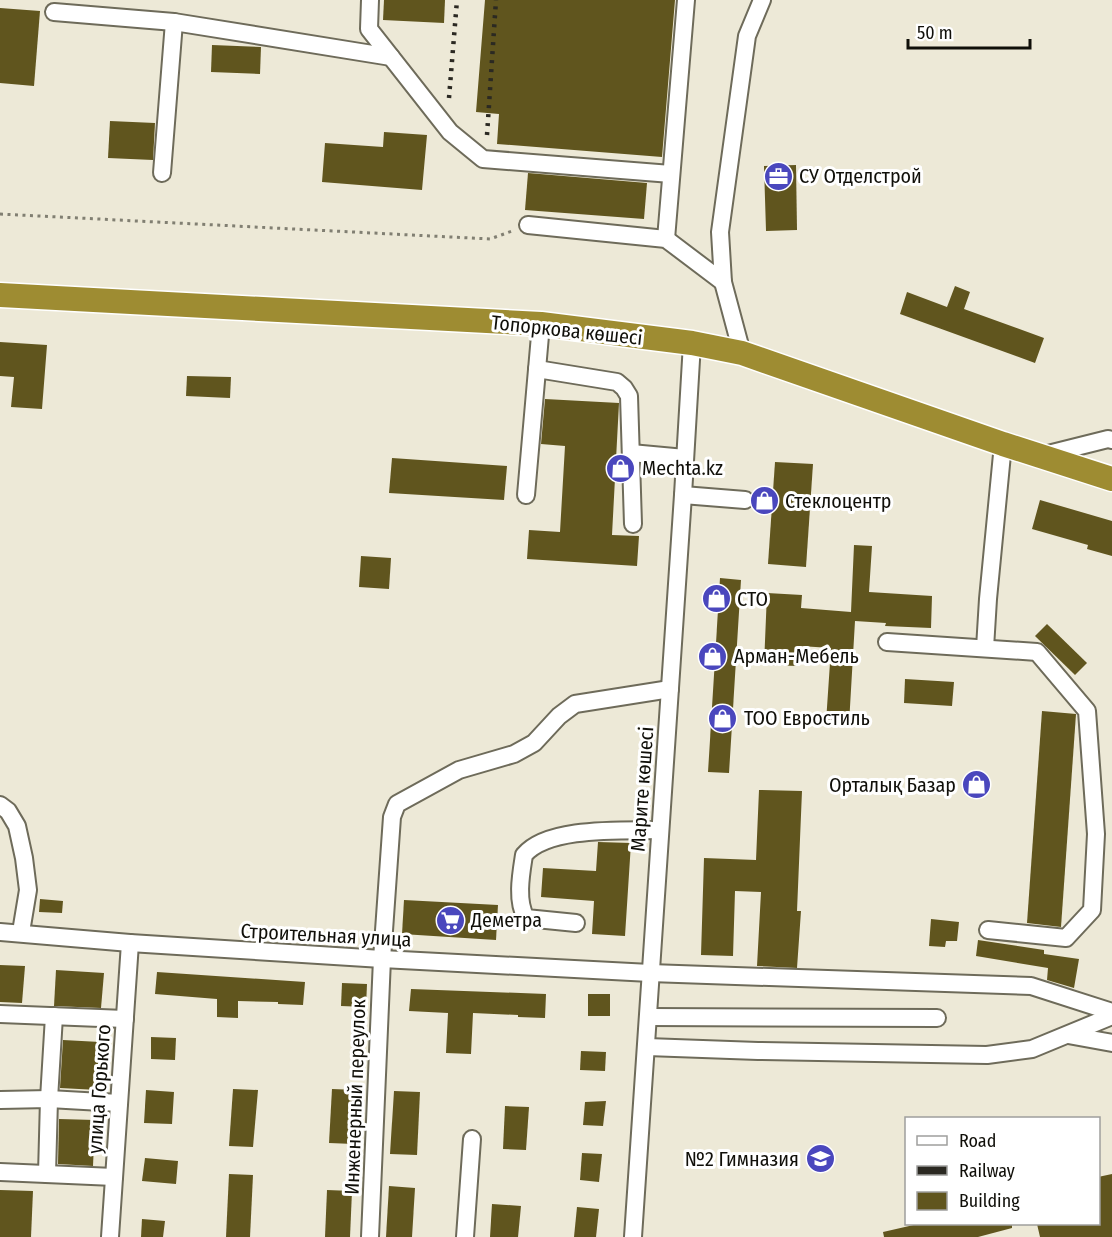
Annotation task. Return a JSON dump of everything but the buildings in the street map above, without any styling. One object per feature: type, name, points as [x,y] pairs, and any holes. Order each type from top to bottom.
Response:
[{"type":"highway","name":"Топоркова көшесі","points":[[0,295],[541,324],[692,343],[742,353],[1003,444],[1112,479]]},
{"type":"street","points":[[370,0],[369,29],[450,132],[483,159],[671,174]]},
{"type":"street","points":[[666,239],[686,0]]},
{"type":"street","points":[[742,353],[723,282],[720,232],[745,47],[747,36],[762,0]]},
{"type":"street","points":[[54,12],[174,22],[391,57]]},
{"type":"street","points":[[162,173],[174,22]]},
{"type":"street","points":[[528,225],[666,239],[723,282]]},
{"type":"street","points":[[526,495],[541,324]]},
{"type":"street","name":"Марите көшесі","points":[[633,1237],[692,343]]},
{"type":"street","points":[[537,369],[616,382],[629,396],[633,524]]},
{"type":"street","points":[[1040,456],[1108,438],[1112,440]]},
{"type":"street","points":[[985,648],[1003,444]]},
{"type":"street","points":[[631,453],[685,458]]},
{"type":"street","points":[[683,495],[745,500]]},
{"type":"street","points":[[887,642],[1036,652],[1087,711],[1096,834],[1092,910],[1066,938],[988,930]]},
{"type":"street","name":"Инженерный переулок","points":[[370,1237],[382,960],[392,817],[397,804],[459,770],[514,754],[534,743],[559,716],[575,704],[670,689]]},
{"type":"street","points":[[0,805],[8,811],[17,826],[24,858],[28,890],[21,932]]},
{"type":"street","points":[[576,923],[525,918],[521,910],[520,897],[524,855],[528,850],[545,840],[560,837],[594,832],[660,830]]},
{"type":"street","name":"Строительная улица","points":[[0,932],[382,960],[650,973],[1031,986],[1112,1012]]},
{"type":"street","name":"улица Горького","points":[[110,1237],[130,943]]},
{"type":"street","points":[[0,1014],[125,1019]]},
{"type":"street","points":[[47,1174],[54,1016]]},
{"type":"street","points":[[647,1047],[758,1052],[987,1055],[1032,1049],[1112,1016]]},
{"type":"street","points":[[649,1017],[937,1018]]},
{"type":"street","points":[[1067,1035],[1112,1043]]},
{"type":"street","points":[[0,1100],[49,1099],[119,1103]]},
{"type":"street","points":[[465,1237],[472,1139]]},
{"type":"street","points":[[0,1172],[114,1177]]},
{"type":"path","points":[[0,214],[490,239],[528,225]]},
{"type":"railway","points":[[449,98],[457,0]]},
{"type":"railway","points":[[487,135],[496,0]]},
{"type":"place","name":"СУ Отделстрой","points":[[778,176]]},
{"type":"place","name":"Mechta.kz","points":[[621,468]]},
{"type":"place","name":"Стеклоцентр","points":[[764,501]]},
{"type":"place","name":"СТО","points":[[716,599]]},
{"type":"place","name":"Арман-Мебель","points":[[713,656]]},
{"type":"place","name":"ТОО Евростиль","points":[[723,718]]},
{"type":"place","name":"Орталық Базар","points":[[977,785]]},
{"type":"place","name":"Деметра","points":[[450,920]]},
{"type":"place","name":"№2 Гимназия","points":[[820,1159]]}]
